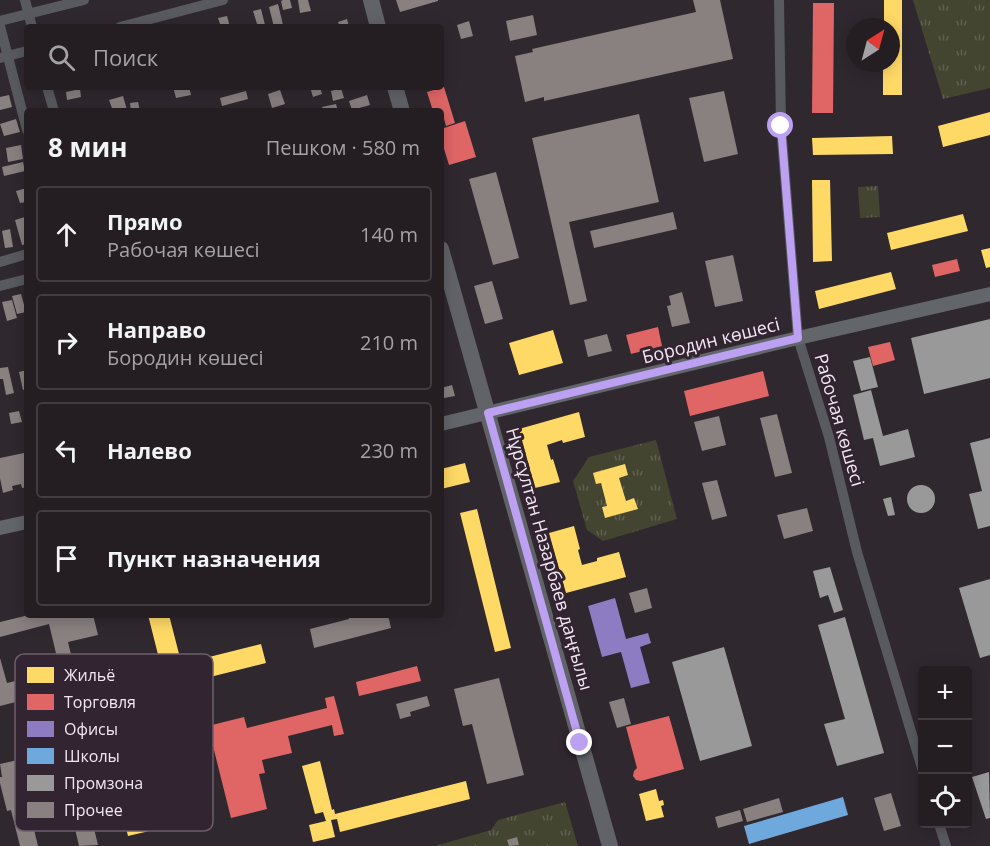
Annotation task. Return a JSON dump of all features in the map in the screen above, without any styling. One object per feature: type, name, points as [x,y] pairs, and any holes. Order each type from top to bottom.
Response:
[{"type":"main road","points":[[371,0],[377,24]]},
{"type":"main road","points":[[396,90],[401,108]]},
{"type":"main road","name":"Нұрсұлтан Назарбаев даңғылы","points":[[444,259],[610,846]]},
{"type":"street","points":[[25,0],[31,24]]},
{"type":"street","points":[[0,21],[84,0]]},
{"type":"street","points":[[131,24],[223,0]]},
{"type":"street","name":"Рабочая көшесі","points":[[779,0],[781,126],[798,338],[829,437],[857,552],[918,755]]},
{"type":"street","points":[[0,26],[4,57],[24,120]]},
{"type":"street","points":[[4,57],[24,52]]},
{"type":"street","points":[[48,90],[53,108]]},
{"type":"street","points":[[0,262],[24,255]]},
{"type":"street","points":[[0,286],[24,280]]},
{"type":"street","name":"Бородин көшесі","points":[[444,423],[990,294]]},
{"type":"street","points":[[0,528],[24,523]]},
{"type":"street","points":[[940,828],[946,846]]},
{"type":"green space","points":[[913,0],[990,0],[990,88],[943,99]]},
{"type":"green space","points":[[878,186],[880,217],[860,218],[858,187]]},
{"type":"green space","points":[[656,440],[677,519],[603,541],[587,530],[573,481],[589,457]]},
{"type":"green space","points":[[565,802],[578,846],[435,846],[491,830],[498,820]]},
{"type":"building: Жильё","points":[[884,0],[902,0],[902,95],[883,95],[883,72],[900,72],[900,18],[884,18]]},
{"type":"building: Жильё","points":[[990,112],[990,135],[943,147],[938,126]]},
{"type":"building: Жильё","points":[[892,136],[893,154],[813,155],[812,138]]},
{"type":"building: Жильё","points":[[812,180],[830,180],[832,261],[813,262]]},
{"type":"building: Жильё","points":[[963,214],[968,231],[891,250],[887,233]]},
{"type":"building: Жильё","points":[[990,248],[990,267],[986,268],[981,250]]},
{"type":"building: Жильё","points":[[891,272],[896,289],[819,309],[815,291]]},
{"type":"building: Жильё","points":[[553,330],[563,363],[519,375],[509,343]]},
{"type":"building: Жильё","points":[[579,412],[585,437],[563,443],[562,440],[547,445],[560,482],[535,488],[519,429]]},
{"type":"building: Жильё","points":[[465,463],[470,482],[444,488],[444,468]]},
{"type":"building: Жильё","points":[[625,464],[628,475],[619,478],[626,501],[634,498],[638,509],[605,518],[602,507],[607,506],[601,483],[596,484],[593,473]]},
{"type":"building: Жильё","points":[[477,509],[511,648],[495,652],[460,513]]},
{"type":"building: Жильё","points":[[574,526],[582,565],[619,552],[626,577],[566,593],[549,533]]},
{"type":"building: Жильё","points":[[149,618],[170,618],[179,654],[158,654]]},
{"type":"building: Жильё","points":[[261,644],[266,663],[213,676],[213,656]]},
{"type":"building: Жильё","points":[[320,761],[335,814],[466,781],[470,799],[340,832],[337,819],[331,820],[335,837],[313,842],[309,825],[326,821],[323,812],[315,814],[302,766]]},
{"type":"building: Жильё","points":[[656,789],[659,801],[663,800],[664,805],[661,806],[664,817],[646,821],[639,794]]},
{"type":"building: Жильё","points":[[127,831],[149,831],[128,836]]},
{"type":"building: Торговля","points":[[813,3],[834,3],[833,113],[812,113]]},
{"type":"building: Торговля","points":[[444,87],[455,123],[446,126],[444,108],[432,108],[427,92],[444,90]]},
{"type":"building: Торговля","points":[[465,121],[476,157],[449,165],[444,149],[444,128]]},
{"type":"building: Торговля","points":[[957,259],[960,271],[935,277],[932,265]]},
{"type":"building: Торговля","points":[[658,327],[662,346],[631,354],[626,335]]},
{"type":"building: Торговля","points":[[890,342],[895,360],[873,366],[868,347]]},
{"type":"building: Торговля","points":[[763,371],[769,396],[690,416],[684,391]]},
{"type":"building: Торговля","points":[[417,666],[421,681],[359,696],[356,682]]},
{"type":"building: Торговля","points":[[334,696],[344,734],[334,736],[332,725],[288,736],[292,753],[262,760],[265,773],[259,774],[267,809],[231,818],[213,746],[213,725],[244,717],[247,728],[327,708],[325,698]]},
{"type":"building: Торговля","points":[[669,716],[684,769],[641,781],[636,780],[633,776],[637,768],[626,727]]},
{"type":"building: Офисы","points":[[615,598],[626,639],[648,633],[651,643],[640,647],[650,683],[631,688],[621,652],[602,657],[588,606]]},
{"type":"building: Школы","points":[[843,797],[848,815],[749,844],[744,826]]},
{"type":"building: Промзона","points":[[990,319],[990,378],[924,394],[911,338]]},
{"type":"building: Промзона","points":[[870,357],[878,387],[861,391],[853,361]]},
{"type":"building: Промзона","points":[[871,390],[883,436],[908,429],[915,457],[880,466],[873,438],[864,440],[853,395]]},
{"type":"building: Промзона","points":[[990,438],[990,526],[978,529],[969,494],[982,491],[970,443]]},
{"type":"building: Промзона","points":[[921,485],[931,489],[935,499],[931,509],[921,513],[911,509],[907,499],[911,489]]},
{"type":"building: Промзона","points":[[891,497],[895,515],[888,516],[883,499]]},
{"type":"building: Промзона","points":[[830,567],[843,610],[834,613],[828,595],[820,598],[813,571]]},
{"type":"building: Промзона","points":[[990,579],[990,655],[980,658],[959,588]]},
{"type":"building: Промзона","points":[[845,617],[884,753],[837,766],[824,724],[845,719],[818,625]]},
{"type":"building: Промзона","points":[[724,647],[752,746],[700,761],[672,662]]},
{"type":"building: Промзона","points":[[989,772],[990,818],[986,819],[972,777]]},
{"type":"building: Прочее","points":[[290,0],[292,8],[283,10],[281,1]]},
{"type":"building: Прочее","points":[[298,0],[308,0],[311,11],[300,13]]},
{"type":"building: Прочее","points":[[396,0],[438,0],[438,1],[400,12]]},
{"type":"building: Прочее","points":[[693,0],[720,0],[733,59],[544,101],[544,97],[525,102],[515,56],[533,52],[532,49],[696,12]]},
{"type":"building: Прочее","points":[[278,4],[283,24],[273,24],[269,7]]},
{"type":"building: Прочее","points":[[261,9],[265,24],[257,24],[253,11]]},
{"type":"building: Прочее","points":[[533,15],[537,35],[510,41],[506,21]]},
{"type":"building: Прочее","points":[[227,16],[229,24],[220,24],[218,18]]},
{"type":"building: Прочее","points":[[347,19],[348,24],[339,24],[338,22]]},
{"type":"building: Прочее","points":[[469,21],[473,36],[461,39],[457,25]]},
{"type":"building: Прочее","points":[[80,90],[81,97],[67,100],[66,92]]},
{"type":"building: Прочее","points":[[174,90],[190,90],[191,95],[176,98]]},
{"type":"building: Прочее","points":[[280,90],[285,104],[272,108],[268,94]]},
{"type":"building: Прочее","points":[[311,90],[321,90],[322,94],[313,97]]},
{"type":"building: Прочее","points":[[342,90],[344,98],[333,101],[331,91]]},
{"type":"building: Прочее","points":[[246,91],[248,99],[222,106],[220,98]]},
{"type":"building: Прочее","points":[[724,91],[738,154],[704,162],[689,98]]},
{"type":"building: Прочее","points":[[9,95],[12,107],[0,110],[0,97]]},
{"type":"building: Прочее","points":[[367,95],[370,105],[351,108],[349,101]]},
{"type":"building: Прочее","points":[[123,96],[126,108],[112,108],[109,100]]},
{"type":"building: Прочее","points":[[138,102],[139,108],[131,108],[130,103]]},
{"type":"building: Прочее","points":[[336,104],[337,108],[322,108]]},
{"type":"building: Прочее","points":[[639,114],[659,202],[569,222],[587,301],[570,305],[532,138]]},
{"type":"building: Прочее","points":[[16,119],[20,132],[4,136],[0,124]]},
{"type":"building: Прочее","points":[[21,145],[23,159],[8,162],[6,148]]},
{"type":"building: Прочее","points":[[23,162],[24,171],[4,176],[2,167]]},
{"type":"building: Прочее","points":[[496,172],[519,258],[493,265],[469,179]]},
{"type":"building: Прочее","points":[[24,189],[24,202],[20,203],[16,191]]},
{"type":"building: Прочее","points":[[673,212],[677,229],[594,248],[590,231]]},
{"type":"building: Прочее","points":[[24,217],[24,245],[22,245],[15,220]]},
{"type":"building: Прочее","points":[[10,229],[13,247],[5,248],[2,231]]},
{"type":"building: Прочее","points":[[733,255],[743,301],[715,307],[705,261]]},
{"type":"building: Прочее","points":[[492,281],[503,319],[485,324],[474,286]]},
{"type":"building: Прочее","points":[[682,292],[690,323],[672,327],[667,306],[671,305],[669,296]]},
{"type":"building: Прочее","points":[[21,294],[24,312],[17,314],[12,296]]},
{"type":"building: Прочее","points":[[12,300],[17,318],[7,321],[2,302]]},
{"type":"building: Прочее","points":[[607,334],[612,351],[588,357],[584,340]]},
{"type":"building: Прочее","points":[[8,367],[14,393],[6,395],[3,379],[0,379],[0,368]]},
{"type":"building: Прочее","points":[[24,371],[24,390],[23,390],[19,372]]},
{"type":"building: Прочее","points":[[452,385],[455,396],[444,398],[444,387]]},
{"type":"building: Прочее","points":[[19,411],[22,422],[11,424],[9,413]]},
{"type":"building: Прочее","points":[[777,414],[792,473],[775,477],[760,418]]},
{"type":"building: Прочее","points":[[719,416],[726,445],[702,451],[694,422]]},
{"type":"building: Прочее","points":[[24,453],[24,488],[21,484],[12,486],[13,490],[3,493],[0,458]]},
{"type":"building: Прочее","points":[[717,480],[727,516],[712,520],[702,483]]},
{"type":"building: Прочее","points":[[807,508],[813,531],[784,539],[777,515]]},
{"type":"building: Прочее","points":[[647,588],[652,608],[635,613],[629,593]]},
{"type":"building: Прочее","points":[[24,616],[94,618],[98,635],[68,642],[71,654],[56,654],[49,624],[0,637],[0,622]]},
{"type":"building: Прочее","points":[[389,618],[391,628],[314,648],[310,629],[349,619]]},
{"type":"building: Прочее","points":[[0,658],[7,683],[15,681],[15,702],[0,706]]},
{"type":"building: Прочее","points":[[499,678],[524,775],[487,784],[472,724],[463,726],[454,689]]},
{"type":"building: Прочее","points":[[427,696],[430,706],[410,712],[411,716],[400,719],[396,704]]},
{"type":"building: Прочее","points":[[624,698],[631,724],[617,728],[609,702]]},
{"type":"building: Прочее","points":[[15,761],[15,826],[11,810],[7,811],[0,783],[0,777],[2,777],[0,764]]},
{"type":"building: Прочее","points":[[891,793],[901,826],[884,831],[874,798]]},
{"type":"building: Прочее","points":[[779,798],[783,812],[747,822],[743,809]]},
{"type":"building: Прочее","points":[[740,810],[743,821],[718,828],[715,817]]},
{"type":"building: Прочее","points":[[16,831],[34,831],[38,846],[20,846]]},
{"type":"building: Прочее","points":[[76,831],[95,831],[98,845],[79,846]]},
{"type":"building: Прочее","points":[[517,837],[519,845],[509,846],[507,840]]},
{"type":"route","points":[[580,743],[488,413],[798,338],[781,126]]}]
